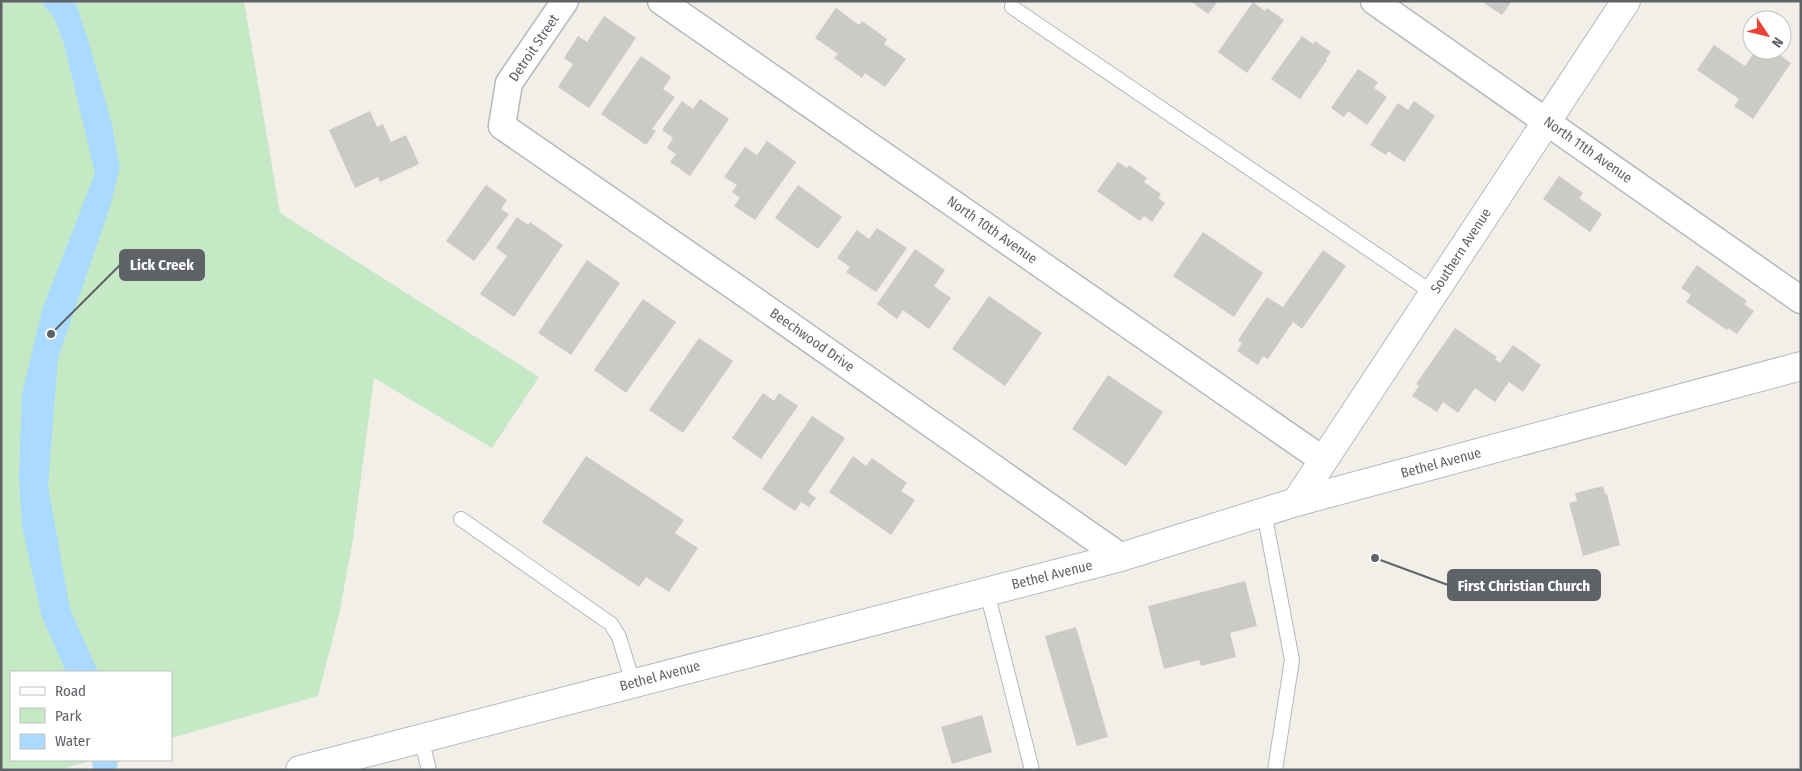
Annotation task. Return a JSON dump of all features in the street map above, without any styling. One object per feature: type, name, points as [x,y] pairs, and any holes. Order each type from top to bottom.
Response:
[{"type":"street","name":"Detroit Street","points":[[502,126],[509,83],[566,1]]},
{"type":"street","name":"North 10th Avenue","points":[[661,1],[1323,460]]},
{"type":"street","name":"North 11th Avenue","points":[[1374,1],[1801,300]]},
{"type":"street","name":"Southern Avenue","points":[[1296,502],[1626,1]]},
{"type":"street","name":"Beechwood Drive","points":[[502,126],[733,285],[1121,557]]},
{"type":"street","name":"Bethel Avenue","points":[[300,770],[337,765],[421,738],[1121,557],[1296,502],[1801,366]]},
{"type":"lane","points":[[1012,7],[1433,293]]},
{"type":"lane","points":[[1264,512],[1292,660],[1275,770]]},
{"type":"lane","points":[[461,519],[611,624],[619,637],[633,683]]},
{"type":"lane","points":[[988,592],[1032,770]]},
{"type":"lane","points":[[421,738],[429,770]]},
{"type":"green space","points":[[1,1],[244,1],[280,213],[539,377],[492,448],[374,378],[353,539],[340,610],[318,696],[172,738],[172,671],[10,671],[10,761],[90,761],[58,770],[1,770]]},
{"type":"water","points":[[40,1],[75,1],[111,120],[120,167],[111,204],[58,358],[48,486],[70,609],[98,671],[66,671],[42,617],[22,526],[19,478],[22,394],[42,310],[95,173],[64,44],[54,17]]},
{"type":"water","points":[[92,761],[118,761],[117,770],[93,770]]},
{"type":"building","points":[[1190,1],[1218,1],[1208,14]]},
{"type":"building","points":[[1486,1],[1512,1],[1502,15],[1484,3]]},
{"type":"building","points":[[1253,2],[1265,11],[1267,8],[1284,20],[1247,73],[1218,52]]},
{"type":"building","points":[[836,8],[859,25],[862,21],[887,39],[884,44],[906,59],[885,87],[865,73],[862,78],[834,58],[838,54],[815,38]]},
{"type":"building","points":[[604,16],[636,38],[589,108],[558,87],[573,64],[564,58],[578,36],[587,42]]},
{"type":"building","points":[[1302,36],[1313,44],[1315,41],[1331,52],[1300,99],[1271,79]]},
{"type":"building","points":[[1714,45],[1745,66],[1749,60],[1787,60],[1791,63],[1753,119],[1734,106],[1739,99],[1697,70]]},
{"type":"building","points":[[641,56],[671,77],[663,89],[675,97],[652,129],[656,131],[646,145],[601,114]]},
{"type":"building","points":[[1358,69],[1378,82],[1374,88],[1387,97],[1367,125],[1348,111],[1344,117],[1331,108]]},
{"type":"building","points":[[700,99],[729,119],[690,176],[670,162],[676,154],[667,148],[673,138],[662,130],[682,101],[693,109]]},
{"type":"building","points":[[1414,101],[1435,116],[1404,162],[1388,151],[1386,155],[1370,145],[1398,103],[1408,110]]},
{"type":"building","points":[[370,111],[377,127],[383,124],[391,142],[406,135],[419,164],[380,182],[378,177],[355,188],[329,130]]},
{"type":"building","points":[[767,141],[796,162],[755,220],[734,206],[740,198],[732,192],[737,185],[724,177],[745,147],[757,155]]},
{"type":"building","points":[[1118,162],[1127,168],[1129,165],[1147,178],[1144,182],[1161,194],[1158,198],[1165,203],[1152,222],[1144,216],[1140,221],[1097,191]]},
{"type":"building","points":[[1559,176],[1583,193],[1579,198],[1602,214],[1590,232],[1543,199]]},
{"type":"building","points":[[486,185],[507,200],[501,209],[509,214],[474,261],[446,241]]},
{"type":"building","points":[[798,185],[842,217],[818,249],[775,218]]},
{"type":"building","points":[[517,217],[528,225],[530,222],[563,245],[514,317],[480,294],[507,256],[496,248]]},
{"type":"building","points":[[877,228],[907,248],[876,292],[846,272],[850,267],[837,258],[857,230],[869,239]]},
{"type":"building","points":[[1203,232],[1263,273],[1234,317],[1173,276]]},
{"type":"building","points":[[915,249],[945,270],[934,286],[951,298],[929,329],[903,310],[897,319],[877,304]]},
{"type":"building","points":[[1323,250],[1346,266],[1302,329],[1293,322],[1268,359],[1263,356],[1258,365],[1237,351],[1242,343],[1238,340],[1267,297],[1283,307]]},
{"type":"building","points":[[587,260],[620,283],[571,355],[538,333]]},
{"type":"building","points":[[1697,265],[1747,301],[1744,304],[1754,311],[1737,334],[1728,328],[1727,330],[1686,302],[1691,295],[1681,288]]},
{"type":"building","points":[[989,296],[1042,333],[1005,386],[952,349]]},
{"type":"building","points":[[643,299],[676,322],[626,393],[594,370]]},
{"type":"building","points":[[1455,328],[1497,357],[1495,359],[1500,363],[1513,345],[1541,365],[1523,392],[1509,382],[1495,402],[1475,388],[1458,413],[1443,402],[1437,412],[1412,396],[1419,386],[1416,384]]},
{"type":"building","points":[[699,338],[733,361],[683,433],[649,410]]},
{"type":"building","points":[[1108,375],[1163,412],[1126,466],[1072,429]]},
{"type":"building","points":[[763,393],[774,401],[779,393],[798,406],[761,459],[732,438]]},
{"type":"building","points":[[812,416],[845,438],[808,492],[816,498],[809,507],[801,502],[795,511],[762,489]]},
{"type":"building","points":[[586,456],[684,520],[675,533],[698,548],[669,592],[646,577],[639,587],[542,522]]},
{"type":"building","points":[[853,456],[866,466],[872,458],[907,483],[901,491],[915,500],[891,535],[829,492]]},
{"type":"building","points":[[1603,486],[1605,494],[1607,494],[1620,545],[1583,556],[1569,503],[1577,501],[1575,493]]},
{"type":"building","points":[[1245,581],[1257,626],[1230,633],[1236,657],[1201,666],[1199,660],[1164,669],[1148,606]]},
{"type":"building","points":[[1076,627],[1108,737],[1077,746],[1045,636]]},
{"type":"building","points":[[982,715],[992,752],[952,764],[941,727]]},
{"type":"place","name":"Lick Creek","points":[[51,334]]},
{"type":"place","name":"First Christian Church","points":[[1375,558]]}]
